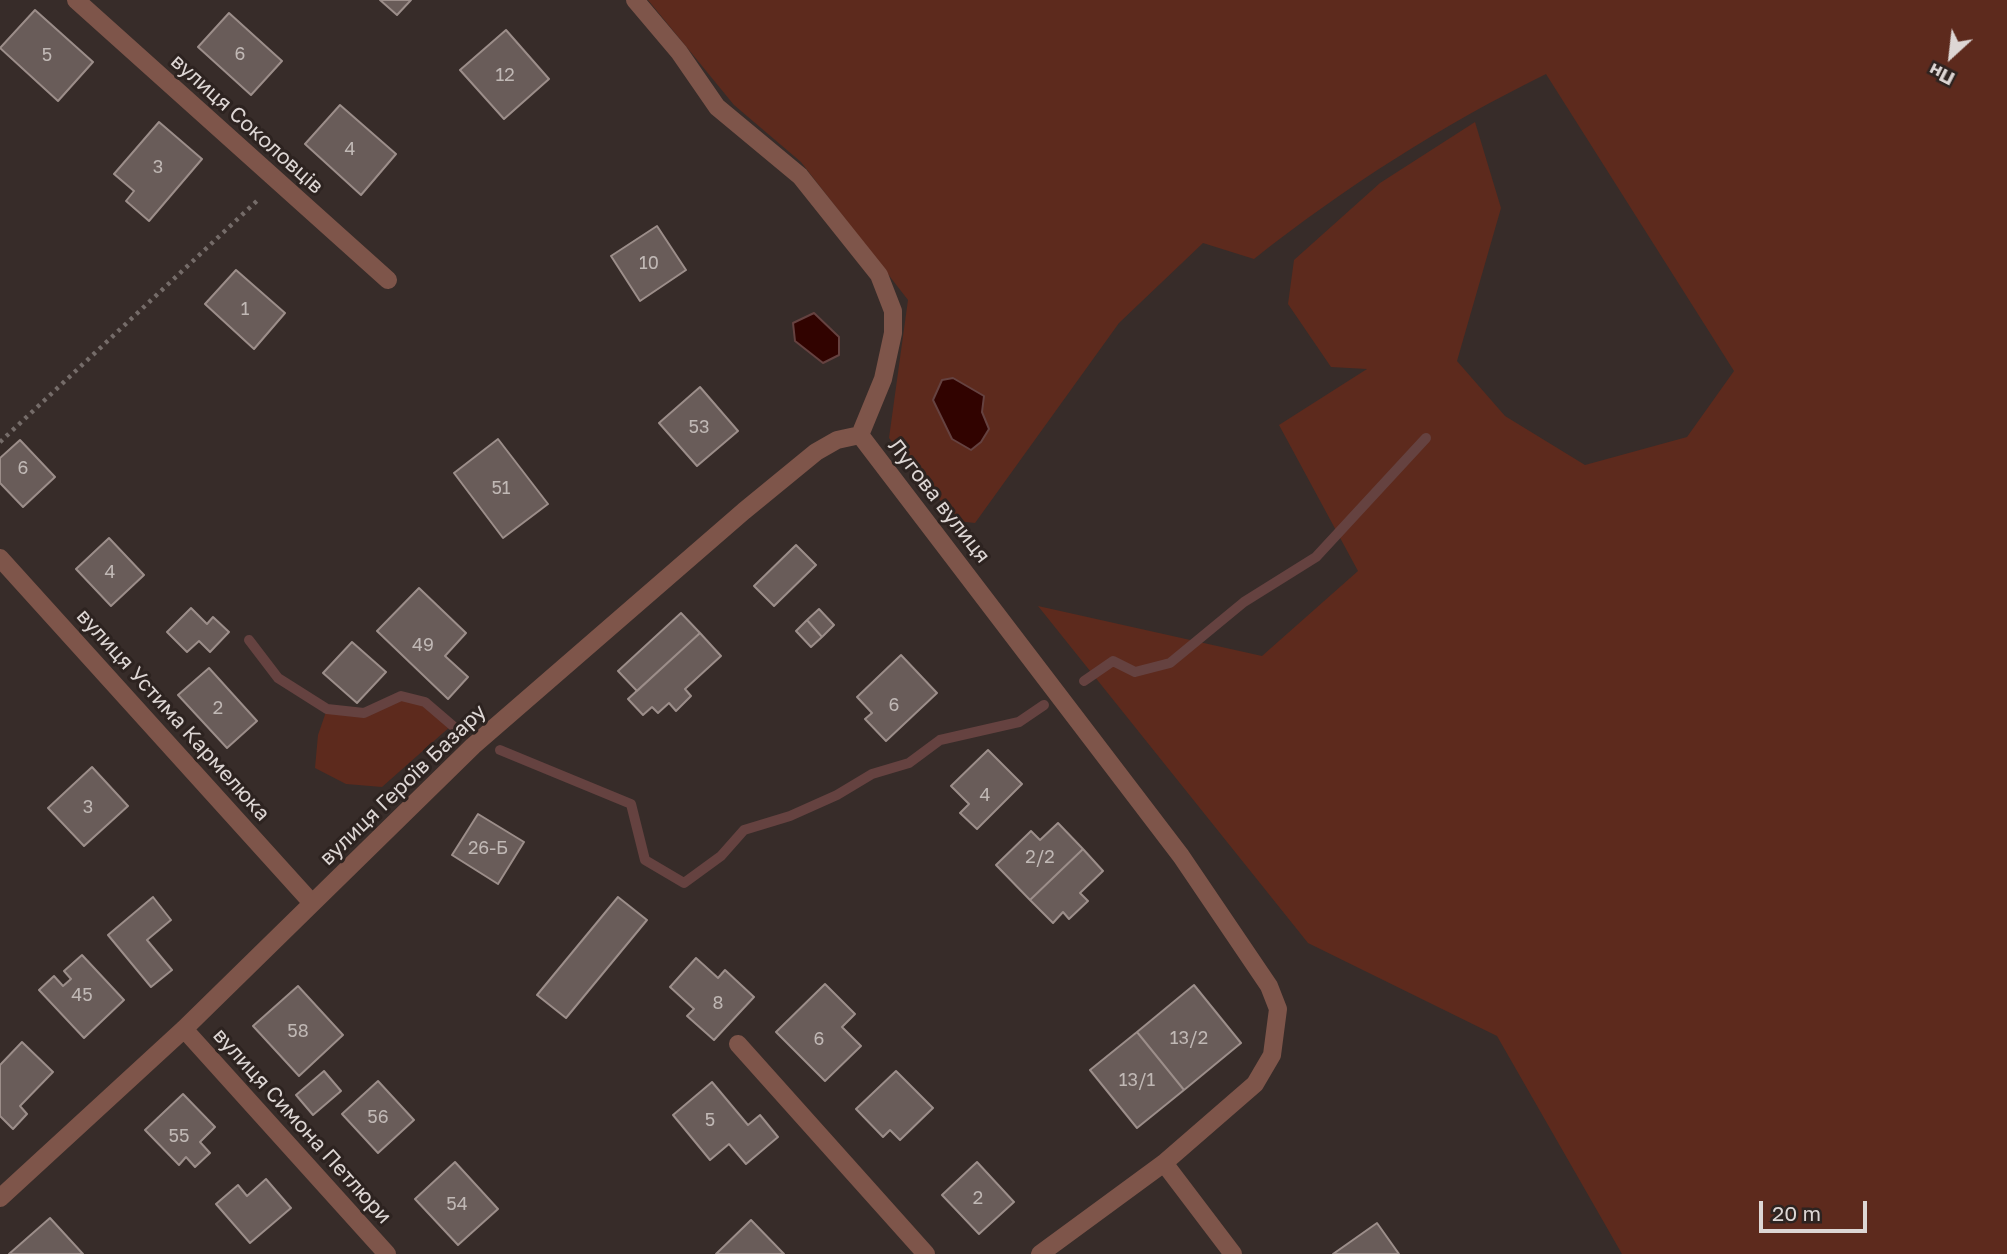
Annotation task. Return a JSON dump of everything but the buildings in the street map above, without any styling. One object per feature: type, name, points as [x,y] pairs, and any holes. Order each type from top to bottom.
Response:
[{"type":"street","name":"вулиця Соколовців","points":[[76,0],[388,280]]},
{"type":"street","name":"Лугова вулиця","points":[[635,0],[679,52],[717,107],[800,176],[879,275],[893,311],[893,333],[883,379],[860,435],[1181,856],[1269,986],[1278,1009],[1272,1055],[1255,1084],[1164,1163],[1042,1253]]},
{"type":"street","name":"вулиця Героїв Базару","points":[[0,1198],[184,1029],[473,746],[816,452],[837,440],[860,435]]},
{"type":"street","name":"вулиця Устима Кармелюка","points":[[0,558],[312,903]]},
{"type":"street","name":"вулиця Симона Петлюри","points":[[184,1029],[387,1254]]},
{"type":"street","points":[[738,1044],[926,1254]]},
{"type":"street","points":[[1164,1163],[1233,1254]]},
{"type":"path","points":[[0,442],[277,183]]},
{"type":"shaded area","points":[[648,0],[2007,0],[2007,1254],[1622,1254],[1497,1036],[1308,943],[1038,606],[1262,656],[1358,571],[1279,425],[1367,369],[1331,367],[1288,304],[1294,260],[1380,183],[1475,122],[1501,208],[1457,361],[1505,416],[1585,465],[1687,437],[1734,371],[1546,74],[1469,114],[1395,159],[1323,207],[1254,259],[1203,243],[1119,323],[975,523],[957,521],[889,438],[908,300],[801,162],[734,105]]},
{"type":"shaded area","points":[[814,313],[839,337],[839,355],[823,363],[795,341],[793,323]]},
{"type":"shaded area","points":[[953,378],[984,396],[982,412],[989,429],[981,442],[971,450],[952,439],[933,400],[942,380]]},
{"type":"shaded area","points":[[401,696],[425,702],[452,725],[382,787],[346,784],[315,768],[318,735],[327,709],[364,713]]},
{"type":"waterway","points":[[1084,681],[1113,661],[1135,672],[1170,663],[1244,602],[1316,557],[1426,438]]},
{"type":"waterway","points":[[249,640],[278,678],[327,709],[364,713],[401,696],[425,702],[460,732]]},
{"type":"waterway","points":[[500,750],[631,804],[645,860],[684,883],[721,856],[744,830],[790,816],[837,795],[872,774],[909,763],[940,740],[1019,722],[1044,705]]}]
